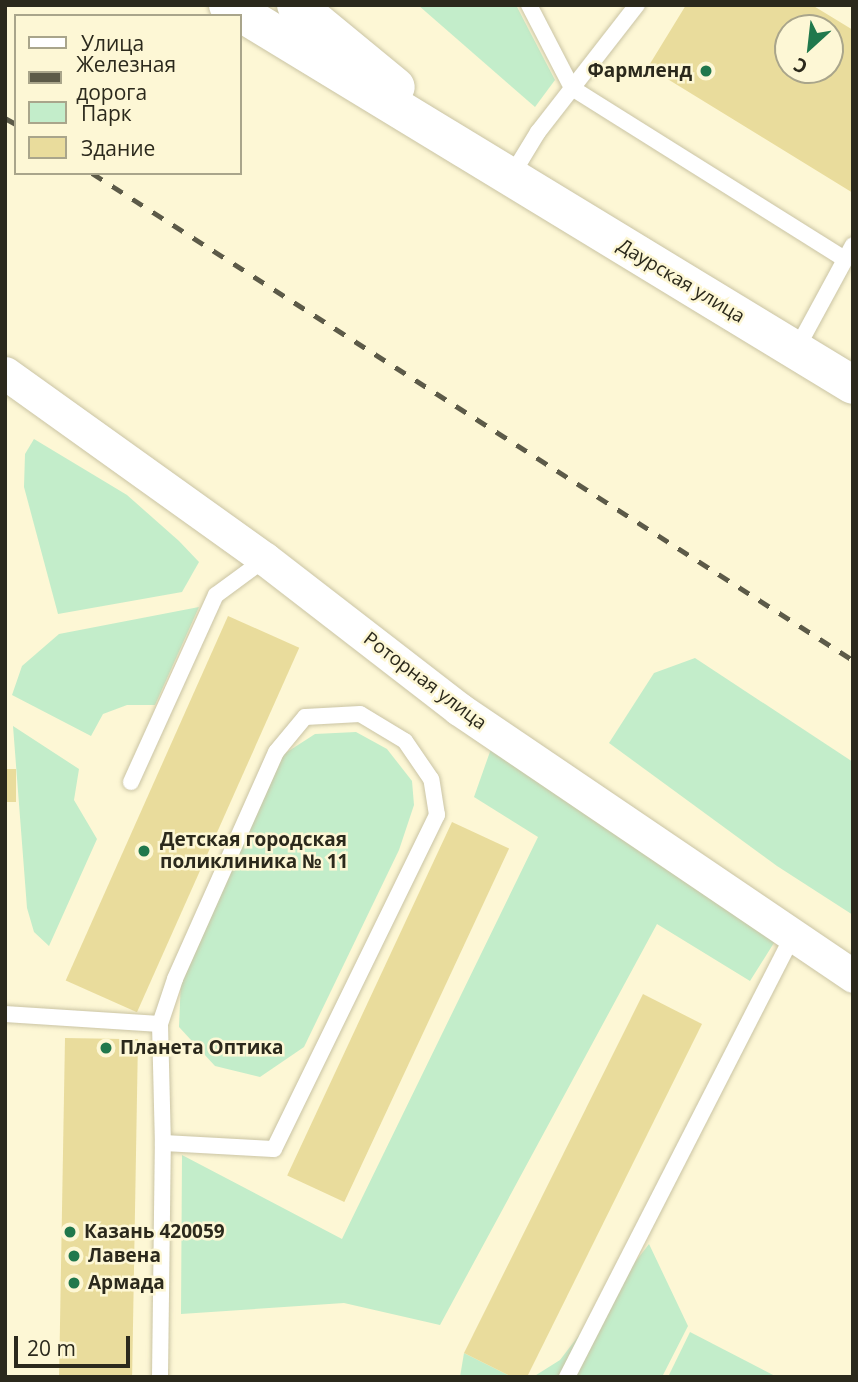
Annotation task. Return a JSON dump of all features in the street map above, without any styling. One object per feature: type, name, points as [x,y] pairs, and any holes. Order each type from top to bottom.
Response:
[{"type":"street","name":"Даурская улица","points":[[211,5],[234,14]]},
{"type":"street","name":"Даурская улица","points":[[296,5],[509,179]]},
{"type":"street","name":"Даурская улица","points":[[242,18],[853,385]]},
{"type":"street","name":"Роторная улица","points":[[5,373],[265,558],[459,709],[853,976]]},
{"type":"lane","points":[[529,5],[572,88],[849,252],[796,350]]},
{"type":"lane","points":[[509,179],[572,88],[637,5]]},
{"type":"lane","points":[[131,782],[216,595],[265,558]]},
{"type":"lane","points":[[160,1377],[163,1143],[160,1024],[175,979],[276,752],[304,717],[360,714],[405,740],[432,779],[437,815],[274,1149],[163,1143]]},
{"type":"lane","points":[[568,1377],[793,936]]},
{"type":"lane","points":[[5,1014],[160,1024]]},
{"type":"green space","points":[[418,5],[516,5],[555,80],[535,107]]},
{"type":"green space","points":[[34,439],[127,495],[179,541],[199,562],[182,592],[58,614],[24,487],[25,454]]},
{"type":"green space","points":[[199,607],[155,705],[127,705],[103,714],[91,736],[12,695],[22,666],[59,634]]},
{"type":"green space","points":[[695,658],[853,762],[853,915],[777,866],[609,743],[654,673]]},
{"type":"green space","points":[[13,726],[79,769],[74,800],[97,839],[49,946],[34,932],[27,908]]},
{"type":"green space","points":[[356,732],[387,749],[412,781],[414,805],[399,850],[304,1047],[260,1077],[215,1066],[179,1027],[181,979],[281,756],[315,734]]},
{"type":"green space","points":[[492,746],[777,938],[750,981],[657,924],[440,1325],[344,1303],[181,1314],[182,1155],[342,1239],[538,837],[474,797]]},
{"type":"green space","points":[[649,1244],[688,1326],[662,1377],[533,1377],[560,1360]]},
{"type":"green space","points":[[690,1332],[777,1377],[668,1377]]},
{"type":"green space","points":[[464,1353],[512,1377],[460,1377]]},
{"type":"building","points":[[686,5],[812,5],[827,14],[774,14],[774,84],[844,84],[844,25],[853,30],[853,193],[648,67]]},
{"type":"building","points":[[228,616],[299,648],[137,1012],[66,981]]},
{"type":"building","points":[[5,769],[16,769],[16,802],[5,802]]},
{"type":"building","points":[[452,822],[509,849],[344,1202],[287,1175]]},
{"type":"building","points":[[643,994],[702,1024],[527,1377],[512,1377],[464,1353]]},
{"type":"building","points":[[65,1038],[138,1039],[132,1377],[59,1377]]},
{"type":"railway","points":[[5,118],[14,123]]},
{"type":"railway","points":[[95,175],[853,660]]},
{"type":"place","name":"Фармленд","points":[[706,71]]},
{"type":"place","name":"Детская городская поликлиника № 11","points":[[144,851]]},
{"type":"place","name":"Планета Оптика","points":[[106,1048]]},
{"type":"place","name":"Казань 420059","points":[[70,1232]]},
{"type":"place","name":"Лавена","points":[[74,1256]]},
{"type":"place","name":"Армада","points":[[74,1283]]}]
